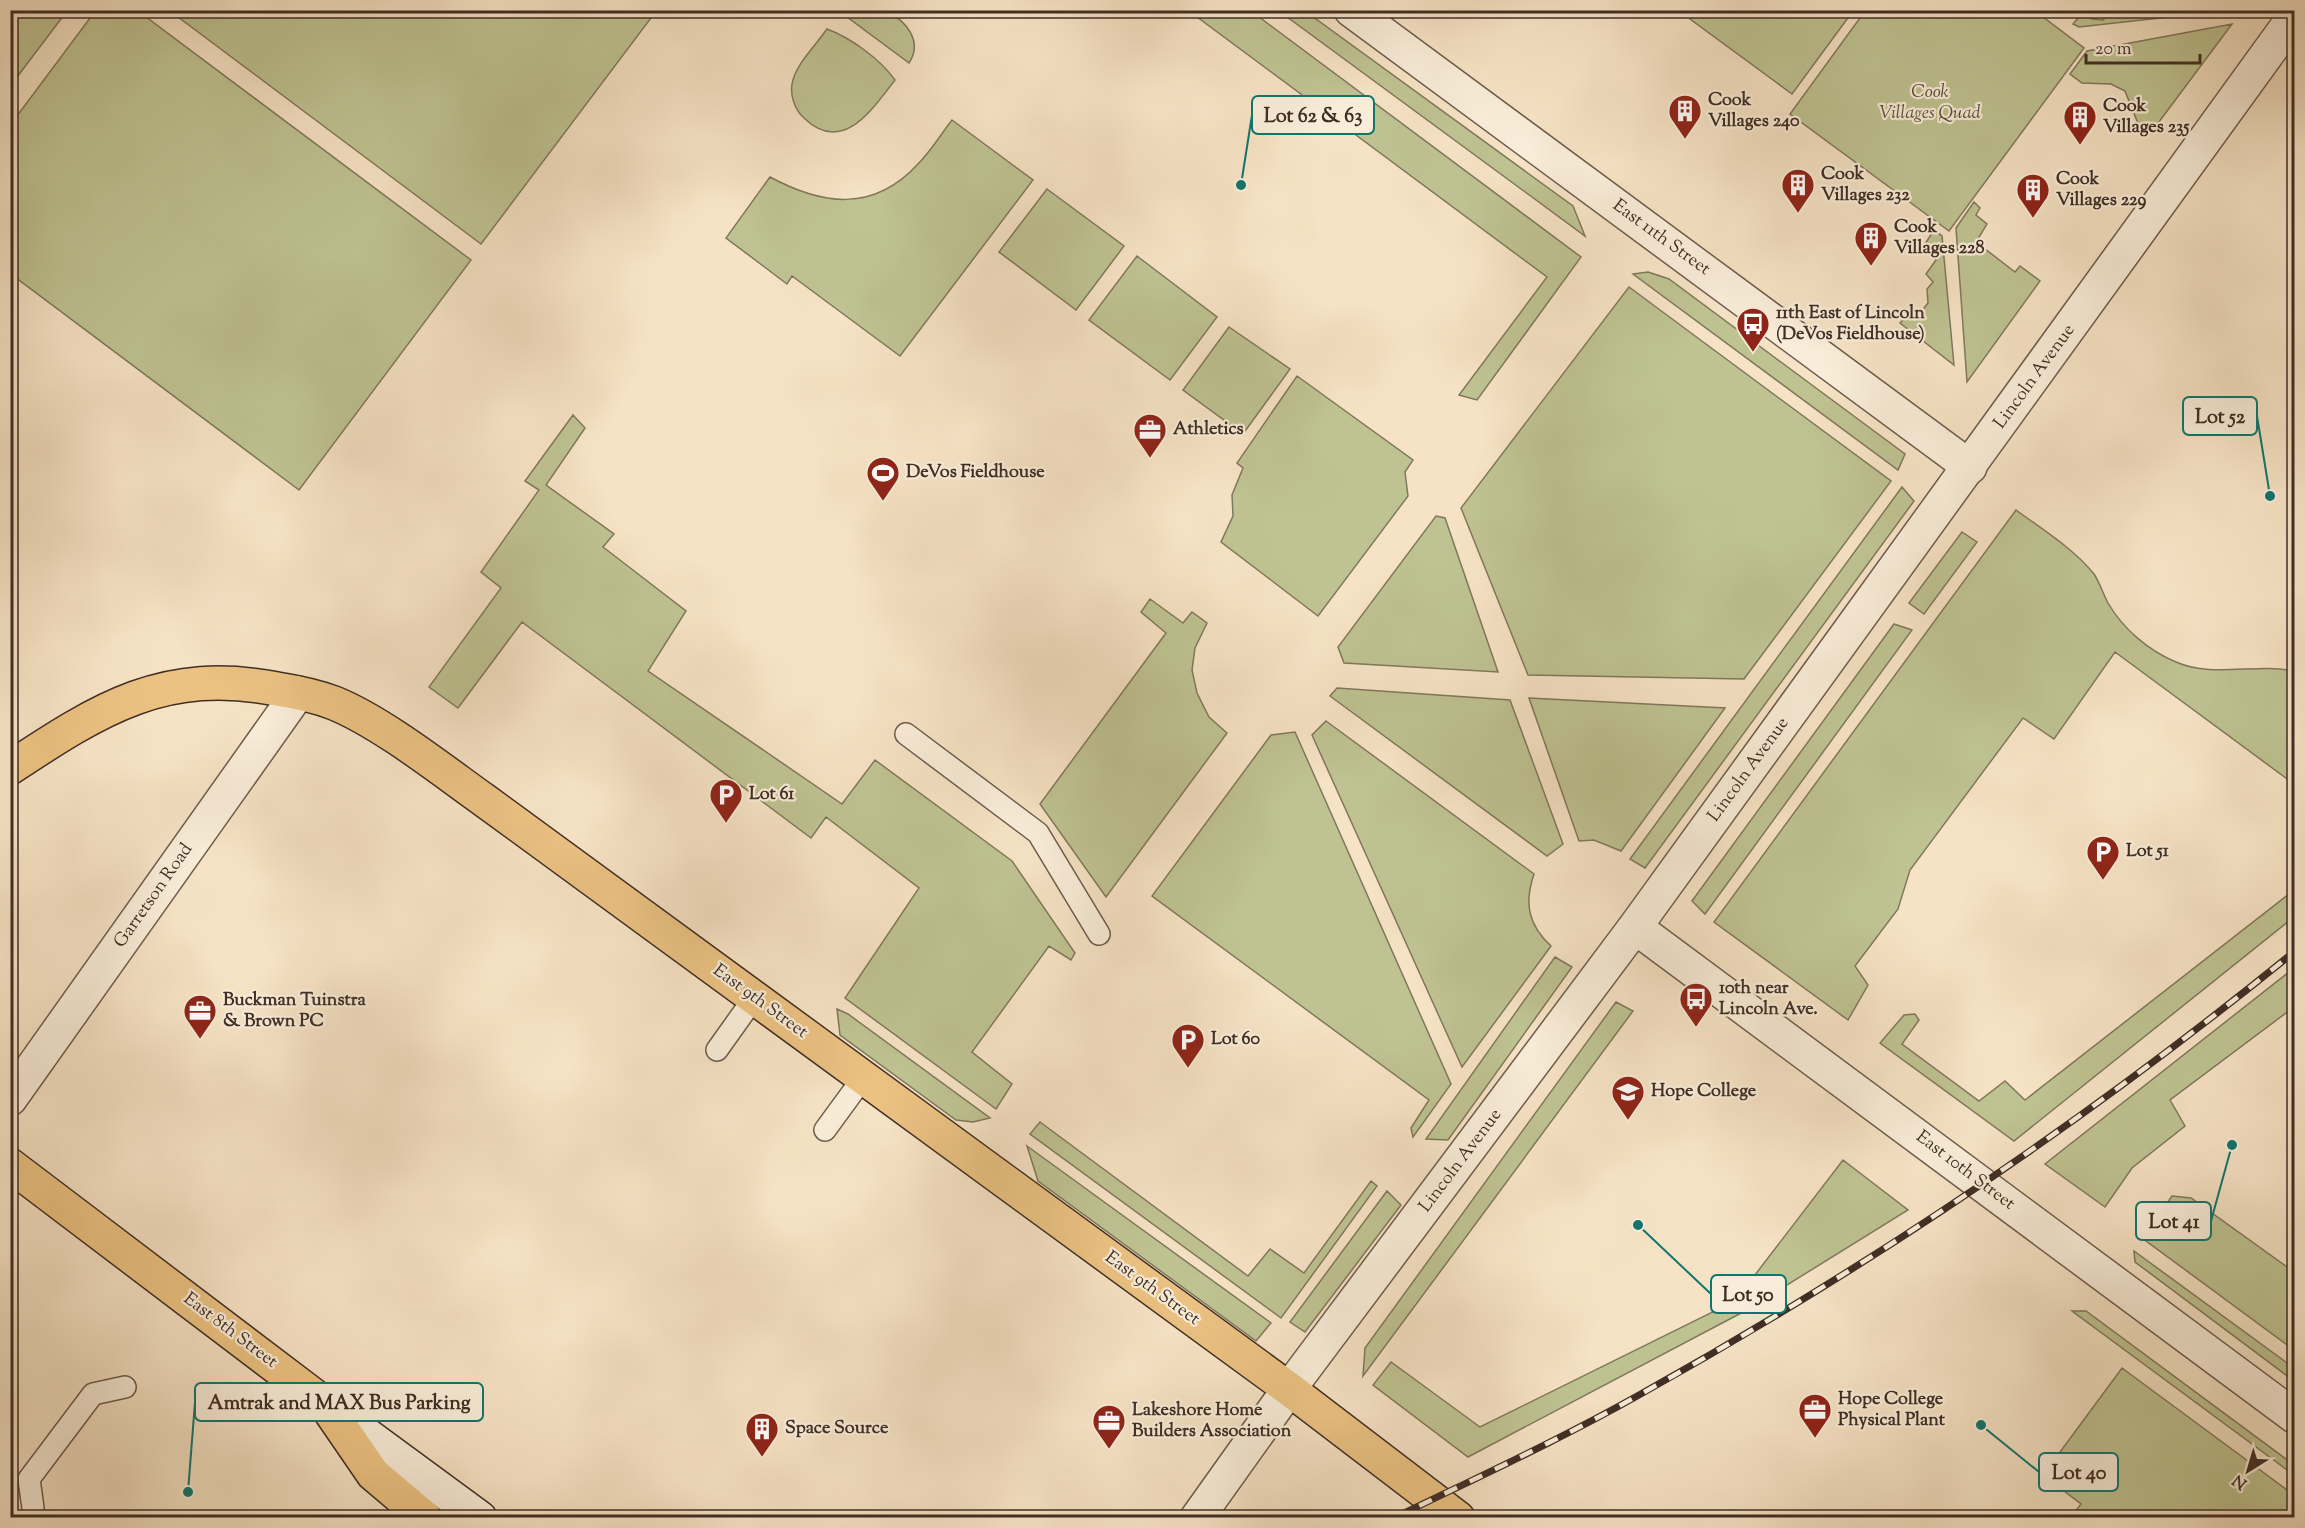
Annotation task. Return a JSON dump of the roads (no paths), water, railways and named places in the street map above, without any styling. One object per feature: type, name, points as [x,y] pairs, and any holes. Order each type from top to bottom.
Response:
[{"type":"main road","name":"East 9th Street","points":[[10,768],[94,716],[168,687],[201,682],[248,683],[335,703],[373,724],[484,800],[1289,1389],[1458,1518]]},
{"type":"main road","name":"East 8th Street","points":[[10,1165],[325,1404]]},
{"type":"main road","points":[[325,1404],[373,1474],[425,1518]]},
{"type":"street","name":"East 11th Street","points":[[1351,10],[1970,467]]},
{"type":"street","name":"Lincoln Avenue","points":[[1197,1518],[1289,1389],[1635,927],[2295,17]]},
{"type":"street","name":"Garretson Road","points":[[10,1099],[298,693]]},
{"type":"street","name":"East 10th Street","points":[[1635,927],[2295,1416]]},
{"type":"street","name":"East 8th Street","points":[[325,1404],[480,1518]]},
{"type":"lane","points":[[906,734],[1038,833],[1099,934]]},
{"type":"lane","points":[[717,1050],[754,998]]},
{"type":"lane","points":[[825,1130],[863,1078]]},
{"type":"lane","points":[[33,1508],[29,1479],[93,1394],[125,1387]]},
{"type":"railway","points":[[1394,1518],[1609,1412],[1810,1295],[1976,1188],[2058,1131],[2138,1073],[2294,952]]},
{"type":"place","name":"Cook Villages 240","points":[[1685,140]]},
{"type":"place","name":"Cook Villages 235","points":[[2080,146]]},
{"type":"place","name":"Lot 62 & 63","points":[[1241,185]]},
{"type":"place","name":"Cook Villages 232","points":[[1798,214]]},
{"type":"place","name":"Cook Villages 229","points":[[2033,219]]},
{"type":"place","name":"Cook Villages 228","points":[[1871,267]]},
{"type":"place","name":"11th East of Lincoln (DeVos Fieldhouse)","points":[[1753,353]]},
{"type":"place","name":"Athletics","points":[[1150,459]]},
{"type":"place","name":"Lot 52","points":[[2270,496]]},
{"type":"place","name":"DeVos Fieldhouse","points":[[883,502]]},
{"type":"place","name":"Lot 61","points":[[726,824]]},
{"type":"place","name":"Lot 51","points":[[2103,881]]},
{"type":"place","name":"10th near Lincoln Ave.","points":[[1696,1028]]},
{"type":"place","name":"Buckman Tuinstra & Brown PC","points":[[200,1040]]},
{"type":"place","name":"Lot 60","points":[[1188,1069]]},
{"type":"place","name":"Hope College","points":[[1628,1121]]},
{"type":"place","name":"Lot 41","points":[[2232,1145]]},
{"type":"place","name":"Lot 50","points":[[1638,1225]]},
{"type":"place","name":"Lot 40","points":[[1981,1425]]},
{"type":"place","name":"Hope College Physical Plant","points":[[1815,1439]]},
{"type":"place","name":"Lakeshore Home Builders Association","points":[[1109,1450]]},
{"type":"place","name":"Space Source","points":[[762,1458]]},
{"type":"place","name":"Amtrak and MAX Bus Parking","points":[[188,1492]]},
{"type":"park label","name":"Cook Villages Quad","points":[[1930,103]]}]
